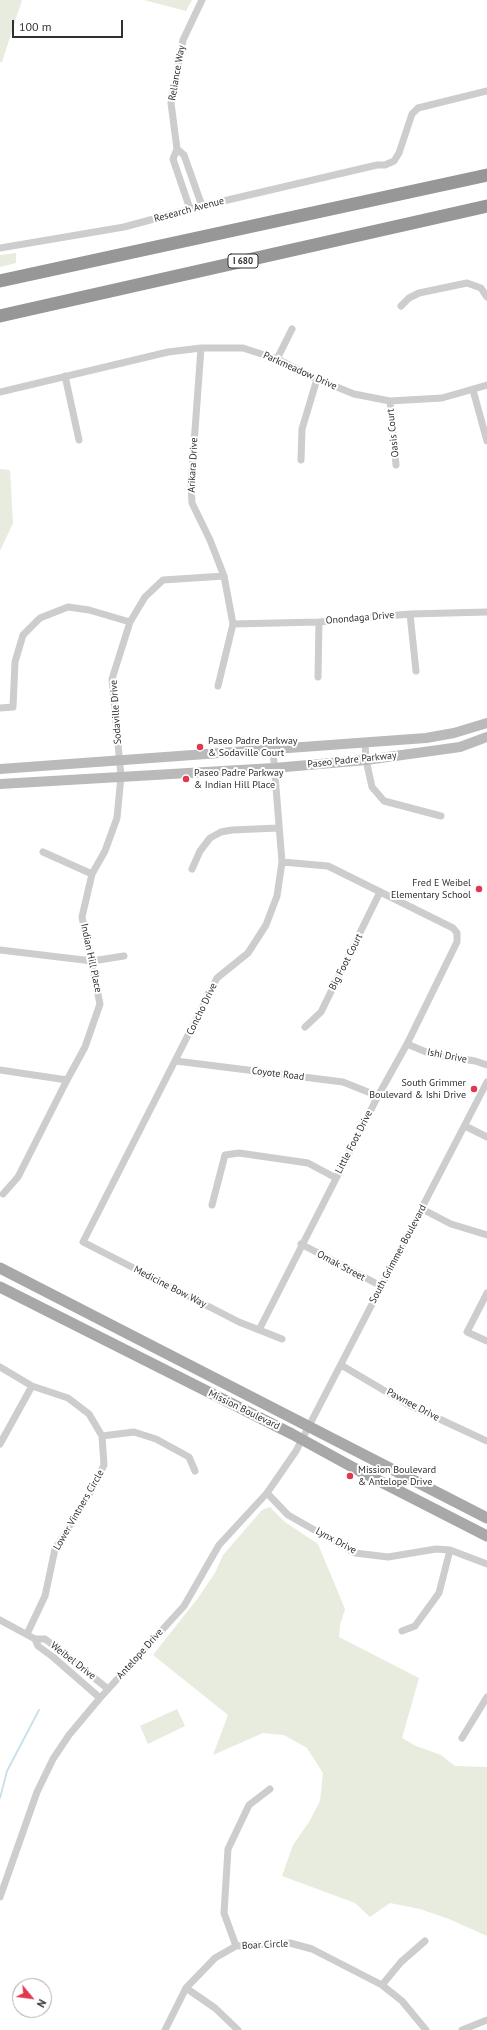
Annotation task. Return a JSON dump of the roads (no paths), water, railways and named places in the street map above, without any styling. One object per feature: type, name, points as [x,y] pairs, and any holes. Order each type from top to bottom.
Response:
[{"type":"highway","points":[[0,282],[487,175]]},
{"type":"highway","name":"I 680","points":[[0,316],[487,206]]},
{"type":"main road","name":"Paseo Padre Parkway","points":[[0,769],[365,743],[454,733],[487,723]]},
{"type":"main road","name":"Paseo Padre Parkway","points":[[0,784],[274,768],[366,760],[460,747],[487,737]]},
{"type":"main road","name":"Mission Boulevard","points":[[0,1268],[487,1518]]},
{"type":"main road","name":"Mission Boulevard","points":[[0,1287],[302,1439],[354,1468],[487,1536]]},
{"type":"street","name":"Reliance Way","points":[[190,209],[173,159],[177,149],[171,103],[183,40],[202,0]]},
{"type":"street","name":"Research Avenue","points":[[0,248],[124,227],[202,206],[377,165],[386,165],[394,161],[399,153],[412,114],[418,108],[487,91]]},
{"type":"street","name":"Reliance Way","points":[[177,149],[184,155],[202,206]]},
{"type":"street","points":[[401,306],[409,298],[419,293],[467,283],[481,288],[487,297]]},
{"type":"street","points":[[277,359],[292,329]]},
{"type":"street","name":"Parkmeadow Drive","points":[[0,392],[168,352],[201,348],[243,348],[277,359],[317,379],[354,394],[390,401],[442,398],[487,385]]},
{"type":"street","name":"Arikara Drive","points":[[201,348],[191,484],[192,503],[210,540],[224,576],[233,624]]},
{"type":"street","points":[[65,376],[79,440]]},
{"type":"street","points":[[301,460],[302,429],[317,379]]},
{"type":"street","points":[[473,390],[487,441]]},
{"type":"street","name":"Oasis Court","points":[[390,401],[396,465]]},
{"type":"street","name":"Sodaville Drive","points":[[121,776],[112,679],[130,622],[145,598],[163,580],[224,576]]},
{"type":"street","points":[[0,708],[13,707],[15,662],[23,635],[40,618],[68,607],[89,610],[130,622]]},
{"type":"street","name":"Onondaga Drive","points":[[233,624],[319,622],[410,614],[487,612]]},
{"type":"street","points":[[410,614],[416,671]]},
{"type":"street","points":[[318,678],[319,622]]},
{"type":"street","points":[[218,686],[233,624]]},
{"type":"street","points":[[365,743],[366,760],[372,787],[384,800],[441,816]]},
{"type":"street","name":"Concho Drive","points":[[83,1242],[217,978],[248,953],[266,925],[277,896],[282,862],[278,828],[273,750]]},
{"type":"street","name":"Indian Hill Place","points":[[3,1194],[18,1177],[84,1047],[100,1004],[82,917],[92,874],[104,851],[117,818],[121,776]]},
{"type":"street","points":[[192,869],[200,851],[210,838],[221,832],[232,830],[278,828]]},
{"type":"street","points":[[43,852],[92,874]]},
{"type":"street","points":[[282,862],[328,866],[380,892]]},
{"type":"street","name":"Little Foot Drive","points":[[259,1330],[301,1244],[378,1096],[407,1044],[457,942],[457,933],[453,928],[380,892]]},
{"type":"street","name":"Big Foot Court","points":[[305,1027],[321,1012],[380,892]]},
{"type":"street","points":[[0,950],[92,962],[124,956]]},
{"type":"street","name":"Ishi Drive","points":[[407,1044],[431,1054],[475,1061],[487,1065]]},
{"type":"street","name":"Coyote Road","points":[[176,1061],[343,1082],[378,1096]]},
{"type":"street","points":[[0,1070],[67,1080]]},
{"type":"street","name":"South Grimmer Boulevard","points":[[308,1426],[487,1082]]},
{"type":"street","points":[[465,1126],[487,1137]]},
{"type":"street","points":[[212,1205],[225,1155],[239,1153],[308,1163],[336,1178]]},
{"type":"street","points":[[422,1209],[451,1224],[487,1235]]},
{"type":"street","name":"Medicine Bow Way","points":[[83,1242],[239,1322],[282,1339]]},
{"type":"street","name":"Omak Street","points":[[301,1244],[381,1286]]},
{"type":"street","points":[[487,1293],[467,1332],[487,1341]]},
{"type":"street","name":"Pawnee Drive","points":[[341,1365],[407,1404],[487,1441]]},
{"type":"street","name":"Lower Vintners Circle","points":[[0,1367],[32,1386],[68,1398],[89,1414],[102,1436],[104,1465],[90,1493],[55,1549],[45,1596],[27,1634]]},
{"type":"street","points":[[0,1444],[32,1386]]},
{"type":"street","name":"Antelope Drive","points":[[0,1897],[37,1792],[53,1759],[69,1735],[100,1698],[184,1606],[219,1545],[267,1493],[290,1460],[308,1426]]},
{"type":"street","points":[[102,1436],[134,1432],[156,1439],[189,1457],[194,1471]]},
{"type":"street","name":"Lynx Drive","points":[[267,1493],[288,1515],[355,1553],[388,1558],[436,1550],[450,1550],[487,1564]]},
{"type":"street","points":[[402,1631],[415,1626],[439,1593],[450,1550]]},
{"type":"street","name":"Weibel Drive","points":[[0,1620],[35,1639],[45,1639],[108,1689]]},
{"type":"street","name":"Weibel Drive","points":[[35,1639],[38,1646],[58,1661],[100,1698]]},
{"type":"street","points":[[462,1738],[487,1697]]},
{"type":"street","points":[[236,1946],[224,1913],[228,1849],[249,1805],[270,1789]]},
{"type":"street","points":[[382,1985],[401,1962],[425,1941]]},
{"type":"street","name":"Boar Circle","points":[[165,2030],[186,1988],[215,1958],[236,1946],[290,1943],[312,1949],[382,1985],[402,2001],[426,2030]]},
{"type":"street","points":[[186,1988],[215,2008],[238,2030]]},
{"type":"street","points":[[462,2030],[487,2020]]},
{"type":"waterway","points":[[0,1798],[7,1771],[39,1710]]},
{"type":"place","name":"Paseo Padre Parkway & Sodaville Court","points":[[200,747]]},
{"type":"place","name":"Paseo Padre Parkway & Indian Hill Place","points":[[186,779]]},
{"type":"place","name":"Fred E Weibel Elementary School","points":[[479,889]]},
{"type":"place","name":"South Grimmer Boulevard & Ishi Drive","points":[[474,1089]]},
{"type":"place","name":"Mission Boulevard & Antelope Drive","points":[[350,1476]]}]
